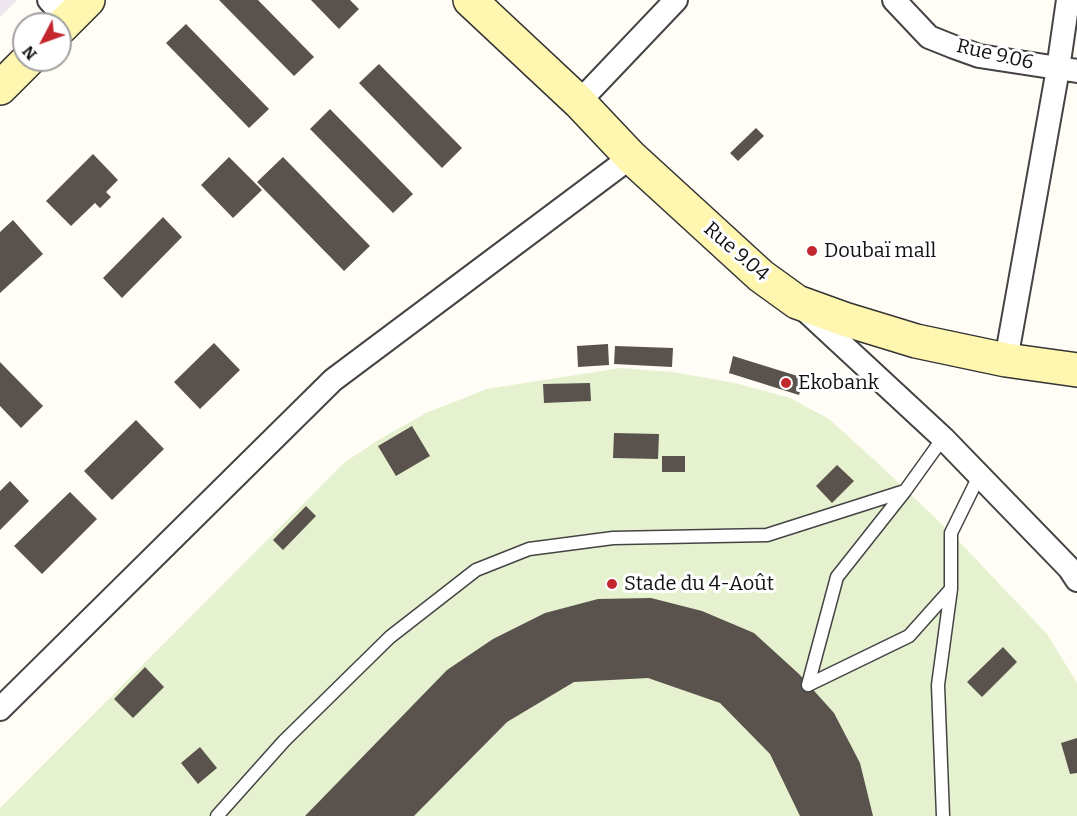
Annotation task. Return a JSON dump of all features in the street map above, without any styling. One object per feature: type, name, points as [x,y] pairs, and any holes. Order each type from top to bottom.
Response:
[{"type":"main road","name":"Rue 9.04","points":[[470,0],[579,102],[631,157],[761,276],[797,302],[916,341],[1006,360],[1077,370]]},
{"type":"main road","points":[[0,88],[16,72]]},
{"type":"street","points":[[579,102],[676,0]]},
{"type":"street","name":"Rue 9.06","points":[[894,0],[929,37],[979,56],[1068,70]]},
{"type":"street","points":[[1006,360],[1068,70],[1068,0]]},
{"type":"street","points":[[0,709],[333,380],[631,157]]},
{"type":"street","points":[[797,302],[943,438],[1069,568],[1077,580]]},
{"type":"lane","points":[[943,438],[837,577],[808,685],[909,636],[951,590]]},
{"type":"lane","points":[[943,816],[938,685],[951,590],[951,533],[979,476]]},
{"type":"lane","points":[[218,816],[284,741],[390,637],[476,570],[529,549],[613,537],[767,535],[905,490]]},
{"type":"shaded area","points":[[0,0],[17,0],[0,17]]},
{"type":"green space","name":"Stade du 4-Août","points":[[620,368],[673,372],[735,383],[790,398],[829,419],[951,533],[1047,634],[1077,683],[1077,816],[0,816],[0,808],[345,462],[426,413],[487,389]]},
{"type":"building","points":[[219,0],[258,0],[314,57],[294,76]]},
{"type":"building","points":[[311,0],[350,0],[359,9],[339,29]]},
{"type":"building","points":[[186,24],[269,109],[249,128],[166,43]]},
{"type":"building","points":[[379,64],[462,148],[442,168],[359,83]]},
{"type":"building","points":[[330,109],[413,194],[393,213],[310,129]]},
{"type":"building","points":[[756,128],[764,136],[738,161],[730,153]]},
{"type":"building","points":[[93,154],[118,180],[106,192],[111,197],[100,208],[95,203],[71,226],[46,201]]},
{"type":"building","points":[[229,157],[262,190],[233,218],[201,185]]},
{"type":"building","points":[[283,157],[370,246],[344,271],[257,182]]},
{"type":"building","points":[[163,217],[182,237],[122,298],[103,278]]},
{"type":"building","points":[[13,220],[43,254],[0,293],[0,232]]},
{"type":"building","points":[[214,343],[240,370],[200,409],[174,382]]},
{"type":"building","points":[[608,344],[609,365],[578,367],[577,346]]},
{"type":"building","points":[[615,346],[673,348],[672,367],[614,364]]},
{"type":"building","points":[[733,356],[804,378],[799,395],[729,373]]},
{"type":"building","points":[[0,362],[43,406],[21,428],[0,406]]},
{"type":"building","points":[[590,383],[591,401],[544,403],[543,384]]},
{"type":"building","points":[[136,420],[164,449],[112,500],[84,471]]},
{"type":"building","points":[[412,426],[430,456],[396,476],[378,446]]},
{"type":"building","points":[[614,433],[659,434],[658,459],[613,458]]},
{"type":"building","points":[[662,456],[685,456],[685,472],[662,472]]},
{"type":"building","points":[[837,465],[854,481],[832,503],[816,486]]},
{"type":"building","points":[[10,481],[29,501],[0,530],[0,491]]},
{"type":"building","points":[[70,492],[97,519],[42,574],[14,546]]},
{"type":"building","points":[[306,506],[316,516],[283,550],[273,540]]},
{"type":"building","points":[[651,598],[702,611],[754,633],[799,674],[834,713],[860,763],[873,816],[800,816],[770,754],[720,703],[648,678],[574,682],[507,722],[414,816],[305,816],[447,670],[493,639],[545,613],[598,599]]},
{"type":"building","points":[[1003,647],[1017,662],[982,697],[967,682]]},
{"type":"building","points":[[145,667],[164,687],[133,718],[114,699]]},
{"type":"building","points":[[1077,738],[1077,773],[1070,774],[1061,743]]},
{"type":"building","points":[[200,747],[217,768],[198,784],[181,763]]},
{"type":"place","name":"Doubaï mall","points":[[812,251]]},
{"type":"place","name":"Ekobank","points":[[786,383]]},
{"type":"place","name":"Stade du 4-Août","points":[[612,584]]}]
